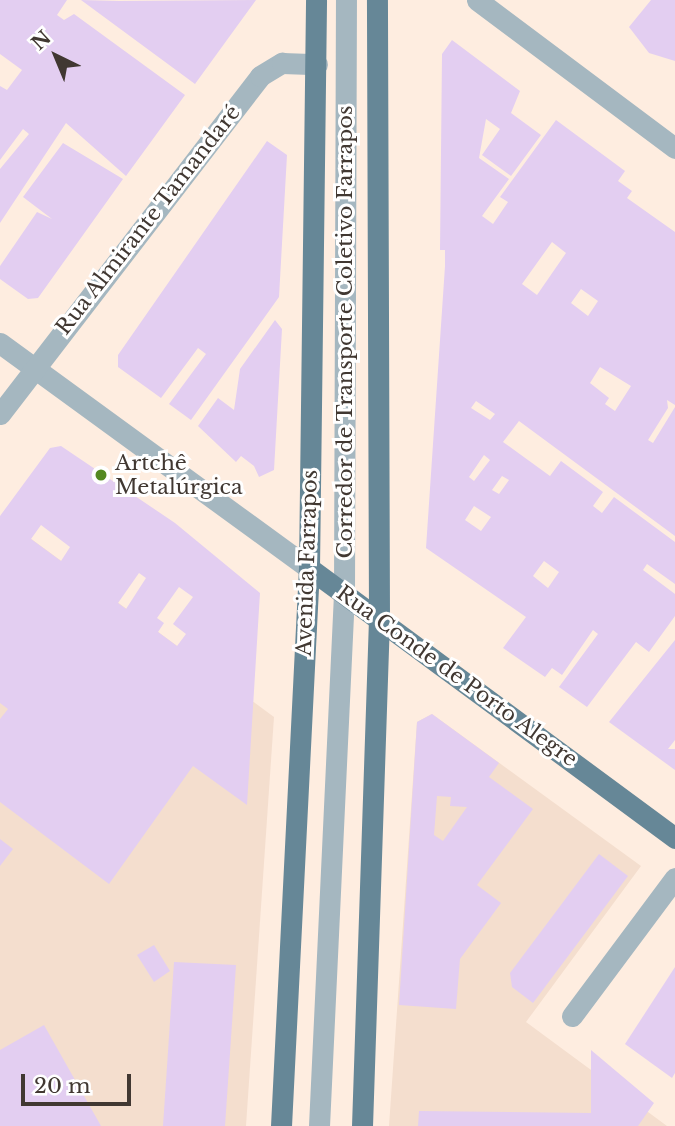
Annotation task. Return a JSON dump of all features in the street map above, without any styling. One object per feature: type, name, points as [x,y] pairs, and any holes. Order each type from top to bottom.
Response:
[{"type":"main road","name":"Avenida Farrapos","points":[[281,1126],[309,568],[316,0]]},
{"type":"main road","points":[[362,1126],[379,618],[377,0]]},
{"type":"main road","name":"Rua Conde de Porto Alegre","points":[[309,568],[675,838]]},
{"type":"street","name":"Corredor de Transporte Coletivo Farrapos","points":[[319,1126],[344,593],[346,0]]},
{"type":"street","points":[[477,0],[675,148]]},
{"type":"street","name":"Rua Almirante Tamandaré","points":[[0,414],[260,76],[282,63],[317,64]]},
{"type":"street","name":"Rua Conde de Porto Alegre","points":[[0,343],[309,568]]},
{"type":"street","points":[[572,1016],[675,877]]},
{"type":"shaded area","points":[[0,516],[274,717],[246,1126],[0,1126]]},
{"type":"shaded area","points":[[432,714],[641,866],[526,1022],[667,1126],[389,1126],[417,722]]},
{"type":"building","points":[[0,0],[67,0],[57,15],[64,20],[74,14],[185,95],[126,176],[66,123],[0,223],[0,169],[29,134],[23,129],[0,160],[0,86],[7,90],[22,70],[0,54]]},
{"type":"building","points":[[81,0],[119,1],[256,0],[195,84]]},
{"type":"building","points":[[651,0],[675,0],[675,61],[649,53],[629,27]]},
{"type":"building","points":[[452,40],[520,91],[511,113],[541,135],[511,176],[482,155],[500,129],[486,119],[479,158],[509,179],[482,216],[493,224],[508,202],[500,197],[556,120],[625,171],[618,181],[632,191],[627,198],[675,232],[675,405],[667,400],[668,408],[648,440],[653,443],[675,407],[675,536],[519,421],[503,442],[550,476],[561,461],[603,492],[593,506],[602,513],[614,497],[675,542],[675,584],[647,564],[643,570],[675,594],[675,616],[649,652],[636,642],[587,707],[559,687],[598,634],[593,630],[562,675],[552,668],[545,677],[503,648],[526,617],[426,548],[445,266],[445,250],[440,250],[442,54]],"holes":[[[552,242],[566,253],[537,295],[522,284]],[[581,289],[598,301],[588,316],[571,303]],[[600,367],[631,386],[615,411],[605,404],[609,398],[590,383]],[[476,401],[495,414],[490,420],[471,408]],[[484,455],[490,460],[474,481],[469,477]],[[502,476],[509,480],[499,494],[492,490]],[[474,506],[491,517],[481,531],[465,520]],[[544,561],[559,572],[548,588],[533,576]]]},
{"type":"building","points":[[267,141],[287,155],[279,297],[191,420],[169,404],[206,354],[198,348],[161,398],[118,367],[118,355]]},
{"type":"building","points":[[63,143],[123,179],[38,298],[28,299],[0,279],[0,266],[37,212],[52,219],[23,197]]},
{"type":"building","points":[[275,320],[282,329],[274,470],[259,477],[254,466],[241,456],[236,462],[198,426],[218,398],[234,410],[240,369]]},
{"type":"building","points":[[61,446],[175,523],[260,593],[247,805],[193,766],[109,884],[0,802],[0,719],[8,709],[0,703],[0,516],[50,448]],"holes":[[[41,525],[70,547],[61,561],[31,539]],[[139,573],[146,578],[126,609],[118,603]],[[179,587],[193,597],[173,624],[186,634],[177,646],[158,632],[164,623],[157,618]]]},
{"type":"building","points":[[675,640],[675,740],[668,749],[675,749],[675,770],[609,722]]},
{"type":"building","points":[[432,714],[499,763],[489,777],[533,809],[477,885],[501,903],[460,959],[456,1009],[399,1005],[417,722]],"holes":[[[437,796],[451,797],[450,806],[467,807],[443,841],[434,835]]]},
{"type":"building","points":[[0,839],[13,849],[0,866]]},
{"type":"building","points":[[599,854],[628,876],[533,1003],[512,987],[510,973]]},
{"type":"building","points":[[154,945],[170,971],[154,982],[137,955]]},
{"type":"building","points":[[174,962],[236,965],[225,1126],[163,1126]]},
{"type":"building","points":[[675,967],[675,1073],[672,1078],[625,1044]]},
{"type":"building","points":[[44,1025],[101,1126],[0,1126],[0,1050]]},
{"type":"building","points":[[591,1050],[654,1103],[638,1126],[418,1126],[419,1111],[591,1113]]},
{"type":"place","name":"Artchê Metalúrgica","points":[[101,475]]}]
